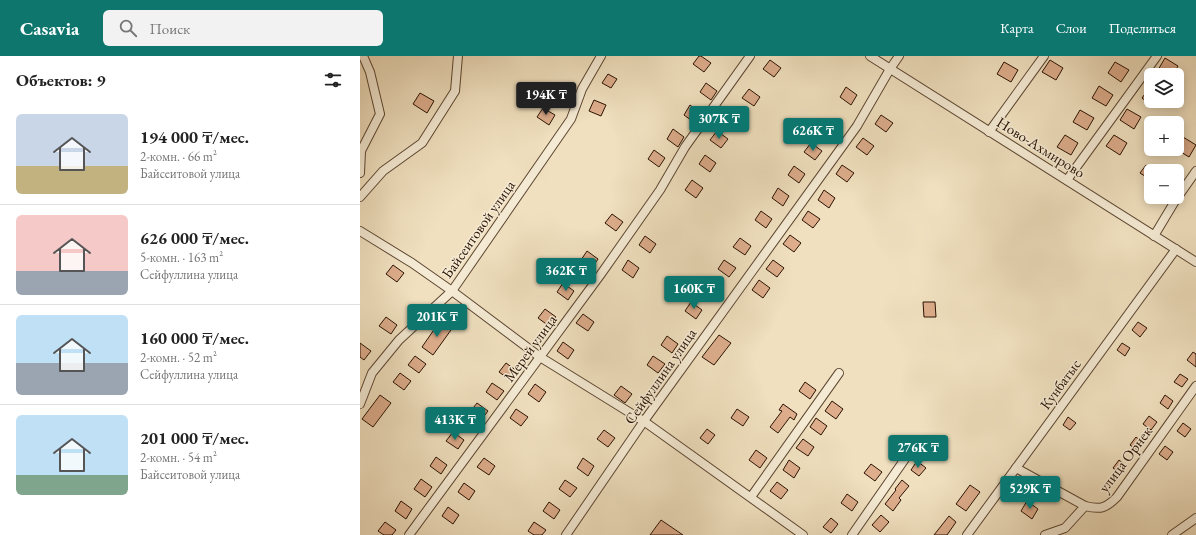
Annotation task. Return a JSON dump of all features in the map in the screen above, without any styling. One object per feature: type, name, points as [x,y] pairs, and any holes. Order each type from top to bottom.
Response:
[{"type":"street","points":[[360,174],[361,151],[380,114],[370,72],[363,56]]},
{"type":"street","points":[[360,197],[383,171],[422,143],[455,91],[458,56]]},
{"type":"street","name":"Байсеитовой улица","points":[[360,404],[372,373],[399,340],[452,291],[571,119],[582,89],[601,56]]},
{"type":"street","name":"Мерей улица","points":[[409,535],[540,357],[660,190],[685,147],[750,56]]},
{"type":"street","name":"Ново-Ахмирово","points":[[870,56],[1196,262]]},
{"type":"street","name":"Сейфуллина улица","points":[[566,535],[690,357],[856,126],[899,56]]},
{"type":"street","points":[[989,132],[1044,56]]},
{"type":"street","points":[[1067,180],[1157,56]]},
{"type":"street","points":[[1154,236],[1175,201],[1196,171]]},
{"type":"street","points":[[360,231],[412,263],[540,357],[645,422],[803,535]]},
{"type":"street","name":"Кунбатыс","points":[[967,535],[1176,249]]},
{"type":"street","points":[[750,497],[839,373]]},
{"type":"street","name":"улица Орнек","points":[[1016,468],[1086,506],[1103,508],[1117,497],[1196,386]]},
{"type":"street","points":[[852,535],[916,443]]},
{"type":"street","points":[[1045,535],[1065,528],[1086,506]]},
{"type":"street","points":[[1172,535],[1196,518]]},
{"type":"building","points":[[699,56],[711,63],[704,72],[693,64]]},
{"type":"building","points":[[1165,58],[1178,66],[1177,68],[1159,68]]},
{"type":"building","points":[[770,60],[781,68],[774,77],[763,69]]},
{"type":"building","points":[[1050,60],[1063,68],[1056,80],[1042,72]]},
{"type":"building","points":[[1004,62],[1018,70],[1011,82],[997,74]]},
{"type":"building","points":[[1115,62],[1129,70],[1121,82],[1108,73]]},
{"type":"building","points":[[608,74],[617,79],[611,88],[602,83]]},
{"type":"building","points":[[706,83],[717,91],[711,100],[700,92]]},
{"type":"building","points":[[1099,86],[1113,95],[1106,106],[1092,98]]},
{"type":"building","points":[[846,87],[857,95],[851,105],[840,97]]},
{"type":"building","points":[[749,89],[760,97],[754,106],[742,98]]},
{"type":"building","points":[[420,93],[434,101],[427,113],[413,104]]},
{"type":"building","points":[[594,100],[606,105],[601,116],[589,111]]},
{"type":"building","points":[[690,105],[701,113],[695,123],[684,115]]},
{"type":"building","points":[[543,108],[555,115],[549,125],[537,117]]},
{"type":"building","points":[[1127,109],[1141,117],[1134,129],[1120,120]]},
{"type":"building","points":[[1080,110],[1094,118],[1087,130],[1073,122]]},
{"type":"building","points":[[881,115],[893,123],[886,132],[875,124]]},
{"type":"building","points":[[673,129],[684,137],[678,147],[667,139]]},
{"type":"building","points":[[717,131],[728,139],[721,148],[710,140]]},
{"type":"building","points":[[1065,135],[1078,143],[1071,155],[1057,147]]},
{"type":"building","points":[[1114,135],[1127,143],[1120,155],[1106,146]]},
{"type":"building","points":[[863,138],[874,146],[867,155],[856,147]]},
{"type":"building","points":[[1184,138],[1196,145],[1189,157],[1184,154]]},
{"type":"building","points":[[811,143],[822,151],[815,160],[804,152]]},
{"type":"building","points":[[654,150],[665,158],[659,167],[648,159]]},
{"type":"building","points":[[705,155],[716,163],[710,172],[699,164]]},
{"type":"building","points":[[842,165],[854,173],[847,182],[836,174]]},
{"type":"building","points":[[794,166],[805,174],[799,183],[788,175]]},
{"type":"building","points":[[1144,168],[1144,176],[1140,173]]},
{"type":"building","points":[[692,180],[703,188],[696,198],[685,190]]},
{"type":"building","points":[[778,188],[789,196],[783,206],[772,198]]},
{"type":"building","points":[[824,190],[835,198],[829,208],[818,200]]},
{"type":"building","points":[[761,211],[772,219],[766,228],[755,220]]},
{"type":"building","points":[[808,211],[820,219],[813,228],[802,220]]},
{"type":"building","points":[[612,214],[623,222],[616,231],[605,223]]},
{"type":"building","points":[[790,235],[801,243],[794,252],[783,244]]},
{"type":"building","points":[[645,236],[656,244],[650,253],[639,245]]},
{"type":"building","points":[[740,238],[751,246],[745,255],[733,247]]},
{"type":"building","points":[[587,251],[598,259],[592,268],[581,260]]},
{"type":"building","points":[[628,260],[639,268],[633,278],[622,270]]},
{"type":"building","points":[[724,260],[736,268],[729,277],[718,269]]},
{"type":"building","points":[[773,260],[784,268],[777,277],[766,269]]},
{"type":"building","points":[[393,265],[404,273],[397,282],[386,274]]},
{"type":"building","points":[[759,280],[770,288],[763,298],[752,290]]},
{"type":"building","points":[[704,282],[716,290],[709,299],[698,291]]},
{"type":"building","points":[[563,283],[574,291],[568,300],[557,292]]},
{"type":"building","points":[[691,302],[702,310],[696,319],[685,311]]},
{"type":"building","points":[[923,302],[935,302],[936,317],[924,317]]},
{"type":"building","points":[[545,309],[556,317],[549,326],[538,318]]},
{"type":"building","points":[[583,314],[594,322],[588,331],[576,323]]},
{"type":"building","points":[[386,317],[397,325],[391,334],[379,326]]},
{"type":"building","points":[[440,321],[451,330],[433,355],[422,347]]},
{"type":"building","points":[[1138,322],[1147,328],[1140,337],[1132,330]]},
{"type":"building","points":[[719,335],[731,343],[714,365],[702,357]]},
{"type":"building","points":[[667,336],[678,344],[672,353],[661,345]]},
{"type":"building","points":[[563,342],[574,350],[568,359],[557,351]]},
{"type":"building","points":[[360,343],[371,351],[364,360],[360,357]]},
{"type":"building","points":[[1122,343],[1130,348],[1125,356],[1117,350]]},
{"type":"building","points":[[1193,352],[1196,354],[1196,367],[1187,360]]},
{"type":"building","points":[[415,356],[426,364],[419,373],[408,365]]},
{"type":"building","points":[[653,356],[665,364],[658,373],[647,365]]},
{"type":"building","points":[[506,363],[517,371],[510,380],[499,372]]},
{"type":"building","points":[[400,373],[411,381],[404,390],[393,382]]},
{"type":"building","points":[[1180,374],[1188,379],[1182,387],[1174,382]]},
{"type":"building","points":[[805,382],[816,390],[810,399],[799,391]]},
{"type":"building","points":[[492,383],[504,391],[497,400],[486,392]]},
{"type":"building","points":[[535,384],[546,392],[539,402],[528,394]]},
{"type":"building","points":[[621,386],[632,394],[625,403],[614,395]]},
{"type":"building","points":[[380,395],[391,403],[373,427],[362,419]]},
{"type":"building","points":[[1165,395],[1173,401],[1168,409],[1160,403]]},
{"type":"building","points":[[832,401],[843,409],[836,419],[825,411]]},
{"type":"building","points":[[477,403],[488,411],[481,420],[470,412]]},
{"type":"building","points":[[783,404],[797,414],[794,420],[790,417],[778,433],[770,427],[782,411],[779,410]]},
{"type":"building","points":[[516,409],[528,417],[521,426],[510,418]]},
{"type":"building","points":[[737,409],[749,417],[743,426],[731,418]]},
{"type":"building","points":[[1149,416],[1157,422],[1151,430],[1143,424]]},
{"type":"building","points":[[1068,417],[1076,423],[1070,430],[1063,425]]},
{"type":"building","points":[[816,418],[827,426],[821,435],[810,427]]},
{"type":"building","points":[[1183,423],[1191,429],[1185,437],[1177,431]]},
{"type":"building","points":[[707,429],[715,435],[708,444],[700,438]]},
{"type":"building","points":[[604,430],[615,438],[608,447],[597,439]]},
{"type":"building","points":[[453,432],[464,440],[458,449],[446,441]]},
{"type":"building","points":[[1136,437],[1143,443],[1138,451],[1130,445]]},
{"type":"building","points":[[803,439],[814,447],[808,456],[796,448]]},
{"type":"building","points":[[1165,446],[1173,452],[1167,460],[1159,454]]},
{"type":"building","points":[[756,450],[767,458],[760,468],[749,460]]},
{"type":"building","points":[[436,457],[447,465],[441,474],[430,466]]},
{"type":"building","points":[[484,458],[495,466],[489,475],[477,467]]},
{"type":"building","points":[[583,458],[594,466],[588,476],[577,468]]},
{"type":"building","points":[[789,460],[800,468],[794,478],[783,470]]},
{"type":"building","points":[[1119,460],[1126,466],[1121,474],[1113,468]]},
{"type":"building","points":[[917,461],[926,468],[919,476],[911,470]]},
{"type":"building","points":[[871,464],[882,472],[875,481],[864,473]]},
{"type":"building","points":[[421,479],[432,487],[425,497],[414,489]]},
{"type":"building","points":[[565,480],[577,488],[570,497],[559,489]]},
{"type":"building","points":[[902,480],[909,486],[899,498],[901,500],[893,511],[885,504]]},
{"type":"building","points":[[777,482],[788,490],[781,499],[770,491]]},
{"type":"building","points":[[464,483],[475,491],[469,500],[458,492]]},
{"type":"building","points":[[970,485],[980,492],[966,511],[956,504]]},
{"type":"building","points":[[847,494],[858,502],[852,511],[841,503]]},
{"type":"building","points":[[401,501],[412,509],[406,519],[395,511]]},
{"type":"building","points":[[1027,501],[1038,509],[1032,519],[1021,511]]},
{"type":"building","points":[[549,502],[560,510],[554,519],[543,511]]},
{"type":"building","points":[[448,507],[459,515],[453,524],[442,516]]},
{"type":"building","points":[[881,515],[889,522],[880,532],[872,525]]},
{"type":"building","points":[[949,516],[956,522],[947,535],[934,535]]},
{"type":"building","points":[[831,518],[838,524],[831,533],[823,527]]},
{"type":"building","points":[[661,520],[683,535],[650,535]]},
{"type":"building","points":[[385,522],[396,530],[392,535],[384,535],[378,531]]},
{"type":"building","points":[[534,522],[546,530],[542,535],[534,535],[528,531]]}]
